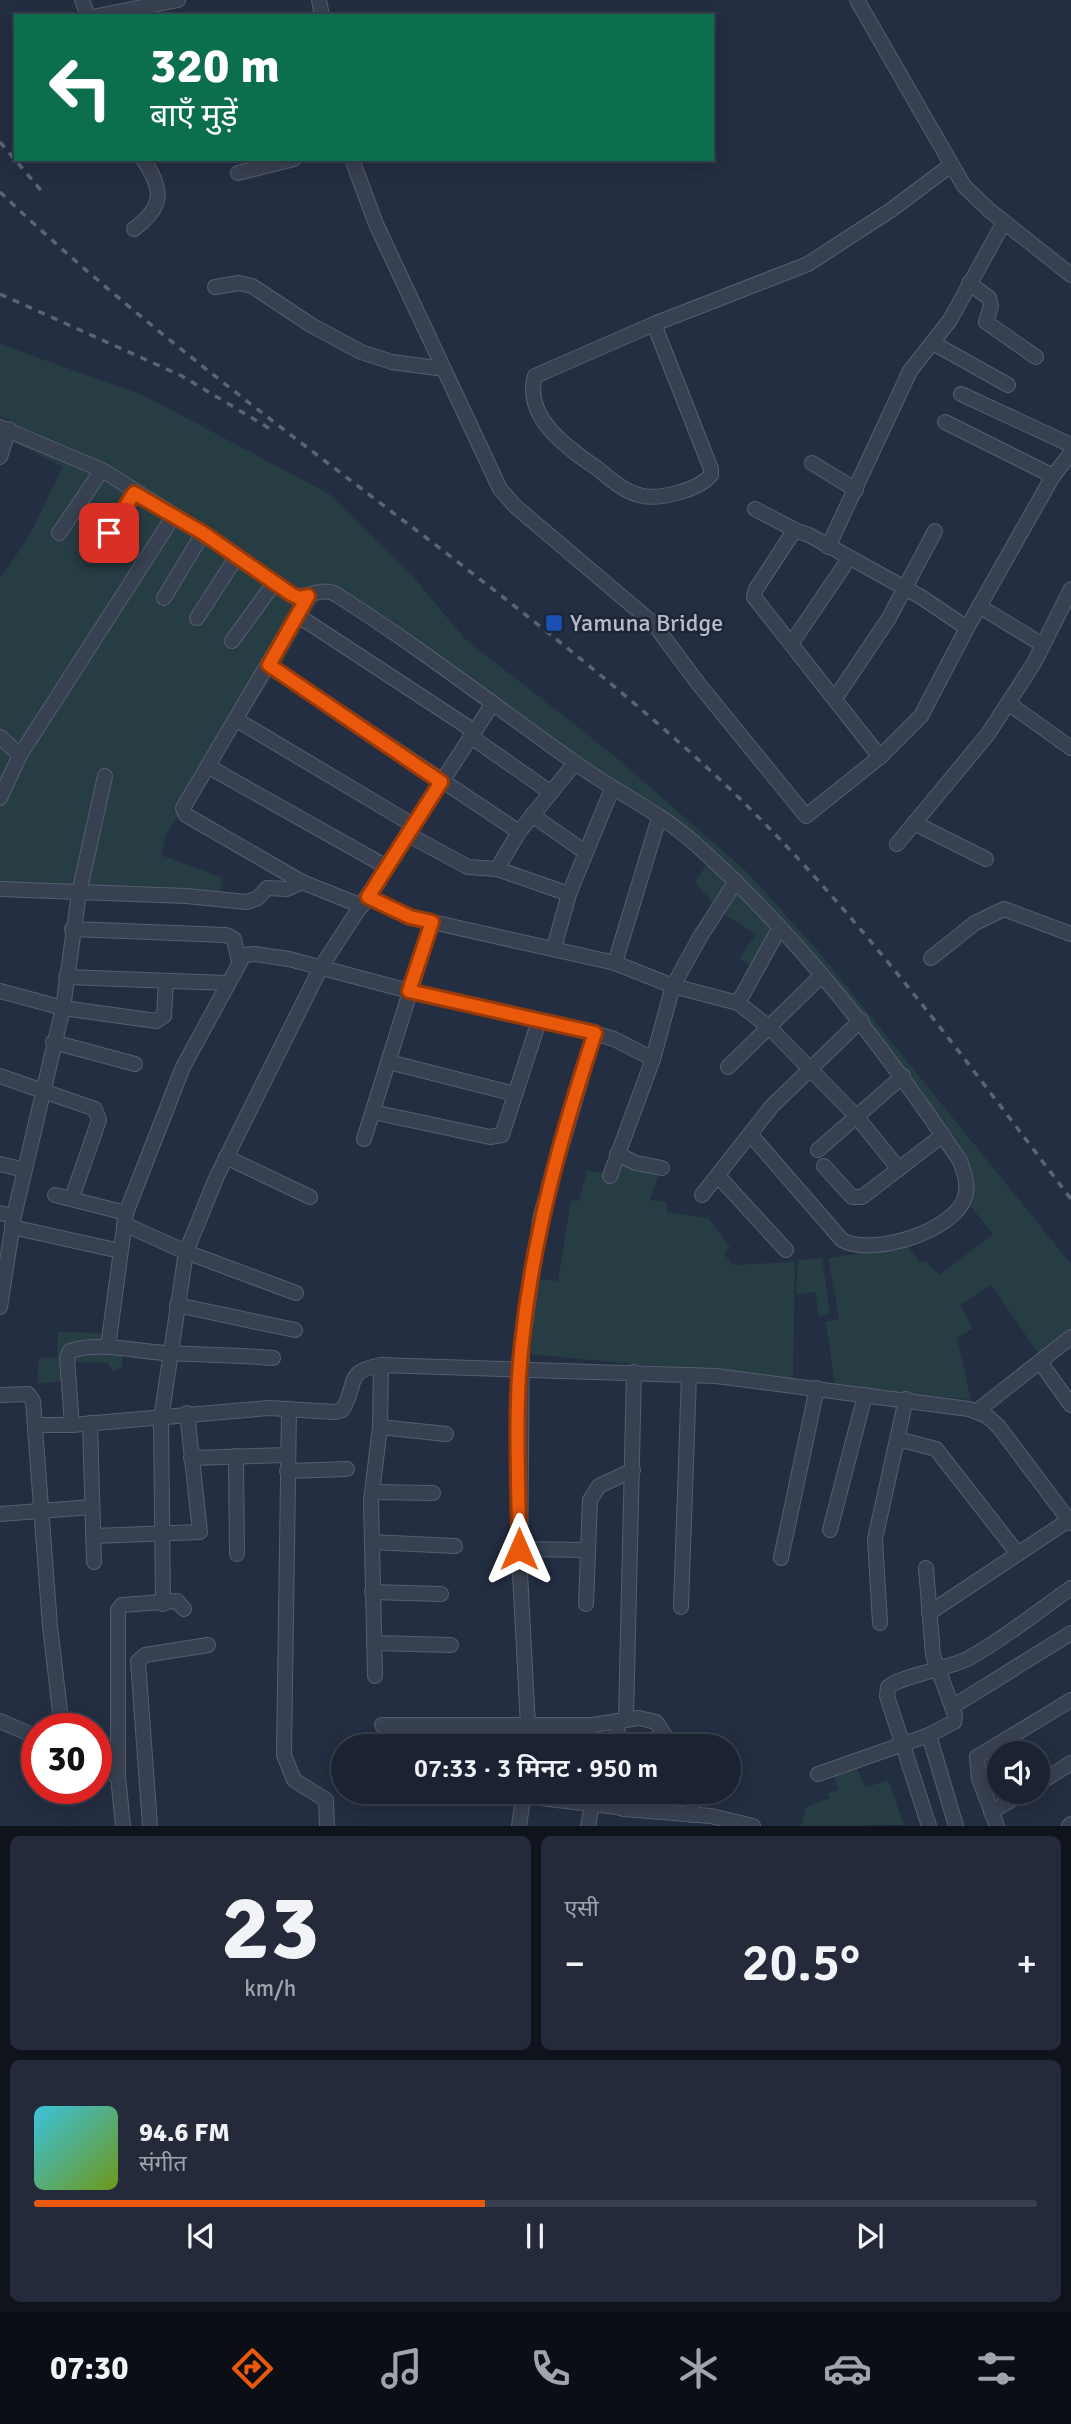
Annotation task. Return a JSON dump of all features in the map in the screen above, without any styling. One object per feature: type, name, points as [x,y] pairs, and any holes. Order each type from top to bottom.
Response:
[{"type":"street","points":[[857,0],[951,165],[977,200],[1071,275]]},
{"type":"street","points":[[108,14],[163,4]]},
{"type":"street","points":[[134,229],[151,213],[159,198],[158,185],[144,161]]},
{"type":"street","points":[[238,173],[286,161]]},
{"type":"street","points":[[353,161],[376,225],[499,489],[516,507],[654,624],[804,815],[814,812],[880,757],[913,726],[932,701],[979,606],[1053,476],[1071,453]]},
{"type":"street","points":[[654,324],[711,469],[711,475],[702,483],[665,495],[647,497],[622,487],[561,443],[545,423],[533,392],[533,383],[540,372],[654,324],[808,264],[891,210],[951,165]]},
{"type":"street","points":[[828,547],[910,371],[950,320],[1004,222]]},
{"type":"street","points":[[215,287],[239,284],[252,286],[311,325],[361,352],[392,362],[444,369]]},
{"type":"street","points":[[969,284],[989,298],[991,306],[986,322],[1036,357]]},
{"type":"street","points":[[933,343],[1008,385]]},
{"type":"street","points":[[961,394],[1071,445]]},
{"type":"street","points":[[945,422],[1053,476]]},
{"type":"street","points":[[0,457],[5,428],[102,470],[134,493],[203,533],[291,594],[299,598],[324,590],[337,594],[419,647],[612,789],[690,839],[736,881],[861,1020],[903,1076],[963,1167],[967,1188],[963,1203],[917,1236],[879,1245],[861,1245],[842,1240],[750,1134]]},
{"type":"street","points":[[812,463],[856,490]]},
{"type":"street","points":[[59,533],[102,470]]},
{"type":"street","points":[[96,554],[134,493]]},
{"type":"street","points":[[755,509],[905,588],[967,628]]},
{"type":"street","points":[[0,798],[20,755],[173,517]]},
{"type":"street","points":[[797,531],[792,534],[754,594],[880,757]]},
{"type":"street","points":[[835,697],[869,651],[935,531]]},
{"type":"street","points":[[164,598],[203,533]]},
{"type":"street","points":[[197,618],[237,556]]},
{"type":"street","points":[[791,644],[849,559]]},
{"type":"street","points":[[232,641],[275,582]]},
{"type":"street","points":[[897,844],[988,734],[1043,645],[1071,589]]},
{"type":"street","points":[[308,596],[209,767],[184,804],[183,812],[302,882],[410,917],[615,963],[673,986],[738,1003],[769,1027],[811,1069],[856,1116],[899,1169]]},
{"type":"street","points":[[979,606],[1043,645]]},
{"type":"street","points":[[298,614],[472,733],[550,792]]},
{"type":"street","points":[[269,665],[519,832]]},
{"type":"street","points":[[163,1604],[161,1419],[186,1252],[226,1157],[321,967],[493,702]]},
{"type":"street","points":[[1008,703],[1071,748]]},
{"type":"street","points":[[237,720],[468,867],[497,869],[569,894]]},
{"type":"street","points":[[0,737],[20,755]]},
{"type":"street","points":[[497,869],[519,832],[575,763]]},
{"type":"street","points":[[209,767],[385,866]]},
{"type":"street","points":[[0,1307],[9,1219],[25,1170],[63,1008],[72,929],[105,776]]},
{"type":"street","points":[[554,948],[569,894],[612,789]]},
{"type":"street","points":[[532,815],[585,852]]},
{"type":"street","points":[[615,963],[659,818]]},
{"type":"street","points":[[914,823],[986,859]]},
{"type":"street","points":[[610,1176],[653,1059],[673,986],[736,881]]},
{"type":"street","points":[[0,889],[186,896],[247,902],[258,898],[267,888],[288,889],[302,882]]},
{"type":"street","points":[[931,958],[975,923],[1004,909],[1071,934]]},
{"type":"street","points":[[364,1139],[432,922]]},
{"type":"street","points":[[72,929],[226,936],[234,939],[239,962]]},
{"type":"street","points":[[738,1003],[779,929]]},
{"type":"street","points":[[108,1347],[125,1218],[183,1067],[226,983],[244,955],[254,954],[321,967],[409,991],[595,1033],[614,1039],[653,1059]]},
{"type":"street","points":[[728,1067],[821,976]]},
{"type":"street","points":[[66,977],[226,983]]},
{"type":"street","points":[[0,990],[63,1008],[159,1020],[164,1016],[166,981]]},
{"type":"street","points":[[702,1195],[719,1177],[772,1106],[861,1020]]},
{"type":"street","points":[[373,1112],[494,1138],[504,1132],[539,1021]]},
{"type":"street","points":[[530,1734],[519,1549],[520,1371],[541,1215],[595,1033]]},
{"type":"street","points":[[53,1042],[135,1064]]},
{"type":"street","points":[[389,1062],[515,1094]]},
{"type":"street","points":[[0,1076],[85,1104],[97,1113],[99,1120],[72,1198]]},
{"type":"street","points":[[818,1150],[903,1076]]},
{"type":"street","points":[[824,1166],[856,1198],[943,1135]]},
{"type":"street","points":[[617,1154],[636,1163],[662,1168]]},
{"type":"street","points":[[226,1157],[310,1197]]},
{"type":"street","points":[[0,1164],[25,1170]]},
{"type":"street","points":[[719,1177],[786,1250]]},
{"type":"street","points":[[55,1195],[72,1198],[125,1218],[186,1252],[296,1293]]},
{"type":"street","points":[[9,1219],[120,1251]]},
{"type":"street","points":[[177,1306],[295,1330]]},
{"type":"street","points":[[977,1411],[1071,1337]]},
{"type":"street","points":[[72,1425],[68,1353],[76,1349],[108,1347],[273,1358]]},
{"type":"street","points":[[1040,1362],[1071,1405]]},
{"type":"street","points":[[375,1676],[372,1542],[373,1492],[380,1427],[381,1365]]},
{"type":"street","points":[[34,1425],[161,1419],[187,1413],[342,1410],[352,1378],[364,1368],[381,1365],[689,1375],[906,1399],[977,1411],[999,1427],[1070,1521],[929,1613]]},
{"type":"street","points":[[619,1734],[624,1685],[633,1470],[634,1372]]},
{"type":"street","points":[[681,1607],[689,1375]]},
{"type":"street","points":[[781,1558],[817,1388]]},
{"type":"street","points":[[0,1395],[22,1393],[31,1396],[60,1713]]},
{"type":"street","points":[[830,1530],[865,1395]]},
{"type":"street","points":[[880,1623],[875,1539],[906,1399]]},
{"type":"street","points":[[289,1409],[288,1641],[284,1755],[294,1780],[326,1800],[327,1825]]},
{"type":"street","points":[[93,1536],[200,1532],[187,1413]]},
{"type":"street","points":[[90,1423],[94,1562]]},
{"type":"street","points":[[380,1427],[446,1434]]},
{"type":"street","points":[[898,1439],[936,1449],[1018,1554]]},
{"type":"street","points":[[191,1458],[287,1455]]},
{"type":"street","points":[[236,1456],[237,1554]]},
{"type":"street","points":[[287,1471],[346,1469]]},
{"type":"street","points":[[586,1604],[590,1500],[593,1492],[605,1482],[633,1470]]},
{"type":"street","points":[[373,1492],[433,1493]]},
{"type":"street","points":[[0,1514],[41,1513],[92,1507]]},
{"type":"street","points":[[372,1542],[455,1546]]},
{"type":"street","points":[[519,1549],[588,1550]]},
{"type":"street","points":[[818,1774],[929,1735],[954,1722],[953,1707],[933,1655],[926,1568]]},
{"type":"street","points":[[929,1825],[887,1696],[888,1687],[896,1681],[938,1671],[969,1658],[1071,1588]]},
{"type":"street","points":[[372,1592],[441,1594]]},
{"type":"street","points":[[123,1825],[118,1776],[118,1610],[122,1605],[177,1601],[184,1609]]},
{"type":"street","points":[[953,1707],[1071,1633]]},
{"type":"street","points":[[374,1643],[451,1645]]},
{"type":"street","points":[[150,1825],[138,1661],[145,1655],[208,1645]]},
{"type":"street","points":[[1011,1804],[994,1819],[979,1779],[977,1757],[1071,1700]]},
{"type":"street","points":[[383,1725],[530,1725],[639,1718],[656,1722],[664,1734]]},
{"type":"street","points":[[0,1721],[21,1730]]},
{"type":"street","points":[[929,1735],[957,1825]]},
{"type":"street","points":[[1050,1776],[1071,1763]]},
{"type":"street","points":[[112,1773],[118,1776]]},
{"type":"street","points":[[519,1825],[522,1804]]},
{"type":"street","points":[[586,1804],[753,1825]]},
{"type":"street","points":[[588,1825],[592,1805]]},
{"type":"green space","points":[[0,344],[145,396],[329,494],[411,574],[465,639],[611,753],[748,873],[818,951],[1071,1264],[1071,1329],[1038,1353],[991,1285],[960,1305],[973,1328],[957,1338],[971,1400],[835,1386],[826,1322],[839,1319],[828,1258],[883,1252],[907,1245],[920,1263],[926,1261],[939,1275],[993,1234],[958,1191],[961,1170],[856,1019],[781,940],[760,970],[739,959],[756,934],[721,913],[695,882],[709,861],[361,614],[351,612],[321,596],[285,658],[166,834],[161,855],[223,878],[219,897],[0,892],[0,578],[28,538],[63,467],[15,443],[12,420],[0,416]]},
{"type":"green space","points":[[620,1161],[659,1174],[650,1200],[667,1202],[667,1212],[708,1218],[730,1247],[724,1254],[733,1265],[795,1262],[793,1379],[528,1354],[538,1279],[558,1281],[571,1200],[579,1201],[587,1170],[616,1176]]},
{"type":"green space","points":[[822,1258],[830,1313],[819,1316],[815,1292],[796,1295],[798,1260]]},
{"type":"green space","points":[[58,1332],[102,1333],[102,1350],[123,1352],[122,1367],[112,1372],[108,1363],[75,1362],[64,1368],[63,1381],[37,1384],[39,1358],[57,1357]]},
{"type":"green space","points":[[856,1767],[865,1788],[888,1780],[904,1825],[801,1826],[806,1807],[830,1798],[828,1793],[838,1790],[834,1773]]},
{"type":"railway","points":[[0,142],[14,159]]},
{"type":"railway","points":[[16,161],[44,194]]},
{"type":"railway","points":[[0,192],[84,268],[170,340],[529,617],[702,763],[754,812],[850,917],[941,1028],[1071,1199]]},
{"type":"railway","points":[[0,294],[182,376],[272,430]]},
{"type":"place","name":"Yamuna Bridge","points":[[554,623]]},
{"type":"route","points":[[109,533],[134,493],[203,533],[291,594],[299,598],[308,596],[269,665],[441,782],[385,866],[368,897],[410,917],[432,922],[409,991],[595,1033],[545,1198],[534,1255],[520,1371],[519,1549]]}]
